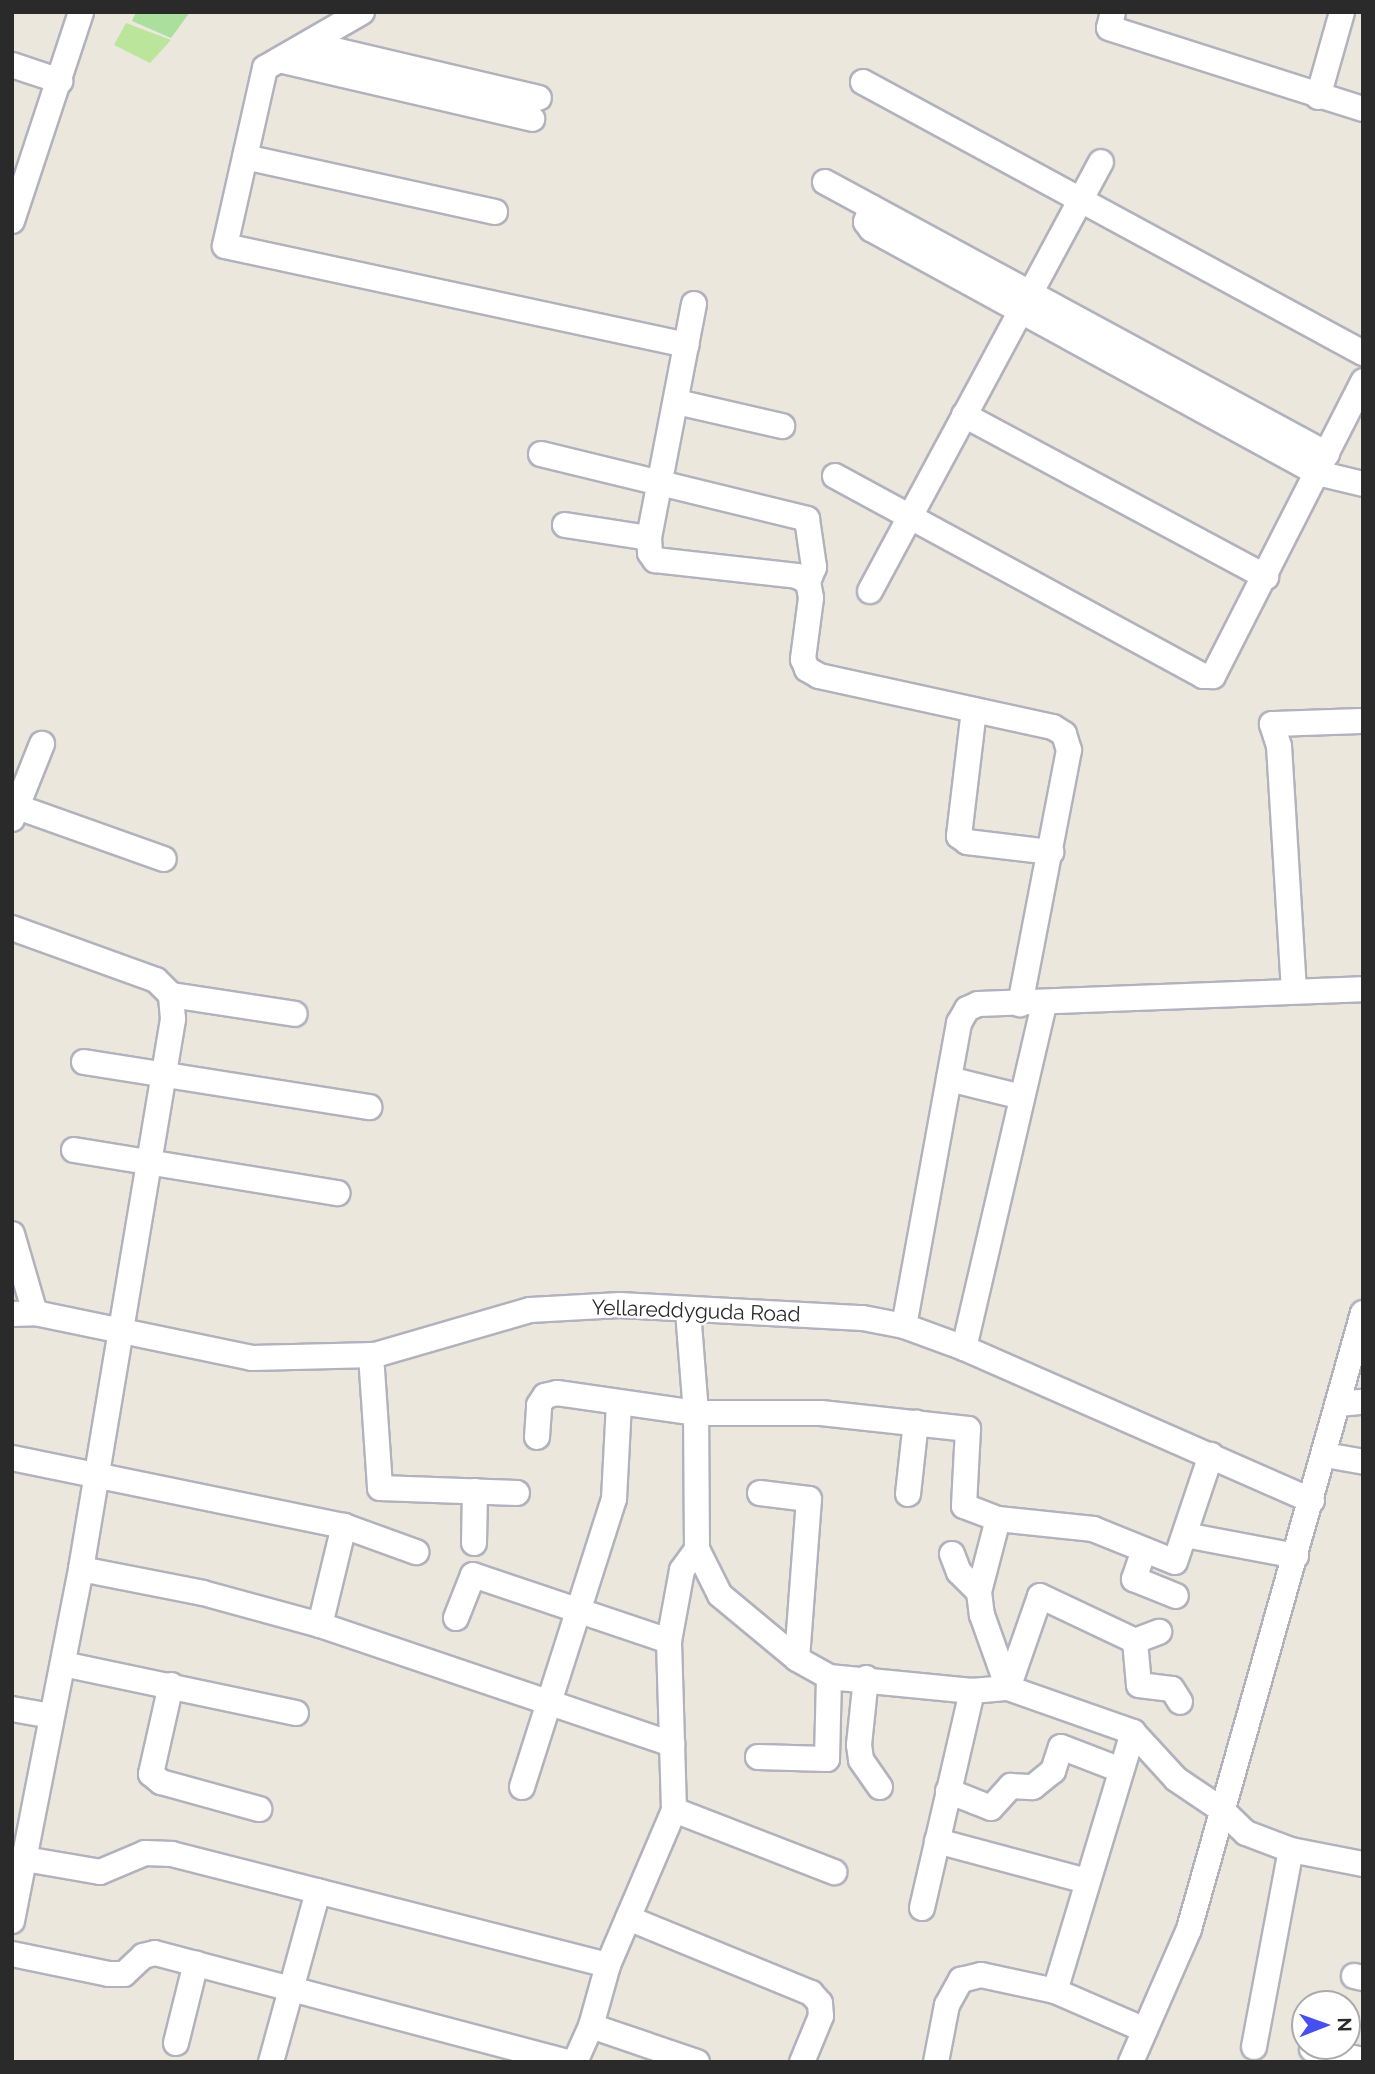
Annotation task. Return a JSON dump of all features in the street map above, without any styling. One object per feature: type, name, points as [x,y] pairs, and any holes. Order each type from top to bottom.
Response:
[{"type":"street","points":[[15,205],[60,81],[81,12]]},
{"type":"street","points":[[362,12],[265,68],[225,246],[687,345]]},
{"type":"street","points":[[1113,12],[1109,28],[1318,97],[1363,109]]},
{"type":"street","points":[[1318,97],[1342,12]]},
{"type":"street","points":[[309,44],[480,96]]},
{"type":"street","points":[[279,60],[480,96],[536,109]]},
{"type":"street","points":[[12,65],[60,81]]},
{"type":"street","points":[[863,82],[1363,353]]},
{"type":"street","points":[[245,157],[495,212]]},
{"type":"street","points":[[870,591],[1101,162]]},
{"type":"street","points":[[825,182],[871,207],[1025,302],[1324,460],[1355,481]]},
{"type":"street","points":[[694,304],[649,538],[655,560],[797,576],[808,582]]},
{"type":"street","points":[[835,476],[1203,676],[1213,676],[1221,668],[1363,381]]},
{"type":"street","points":[[677,401],[782,426]]},
{"type":"street","points":[[964,415],[1266,577]]},
{"type":"street","points":[[541,454],[807,519],[814,567],[808,582],[811,598],[803,659],[807,669],[819,676],[974,710],[1065,734],[1069,750],[1051,852],[1022,1097],[964,1348]]},
{"type":"street","points":[[565,525],[649,538]]},
{"type":"street","points":[[974,710],[958,836],[967,842],[1051,852]]},
{"type":"street","points":[[1294,991],[1279,746],[1272,724],[1363,721]]},
{"type":"street","points":[[42,744],[14,810],[164,859]]},
{"type":"street","points":[[12,929],[156,981],[171,995],[295,1014]]},
{"type":"street","points":[[904,1326],[959,1023],[967,1009],[1363,989]]},
{"type":"street","points":[[12,1921],[81,1569],[146,1164],[173,1019],[171,995]]},
{"type":"street","points":[[84,1062],[369,1107]]},
{"type":"street","points":[[949,1079],[1022,1097]]},
{"type":"street","points":[[74,1150],[146,1164],[338,1193]]},
{"type":"street","points":[[12,1234],[23,1314]]},
{"type":"street","name":"Yellareddyguda Road","points":[[23,1314],[252,1358],[379,1354],[530,1310],[620,1305],[688,1311],[863,1318],[904,1326],[964,1348],[1312,1500]]},
{"type":"street","points":[[688,1311],[696,1413],[697,1549],[720,1595],[797,1659],[829,1676],[972,1691],[1008,1688],[1133,1732],[1176,1779],[1222,1810],[1246,1833],[1291,1850],[1361,1858]]},
{"type":"street","points":[[1131,2062],[1189,1929],[1363,1313]]},
{"type":"street","points":[[379,1354],[385,1417],[377,1432],[380,1488],[517,1493]]},
{"type":"street","points":[[537,1437],[538,1405],[545,1396],[557,1393],[696,1413],[821,1413],[968,1429],[964,1506],[998,1519],[1093,1530],[1175,1562],[1211,1455]]},
{"type":"street","points":[[1338,1404],[1363,1402]]},
{"type":"street","points":[[522,1787],[614,1499],[620,1403]]},
{"type":"street","points":[[908,1494],[916,1422]]},
{"type":"street","points":[[1325,1455],[1363,1462]]},
{"type":"street","points":[[12,1458],[344,1525],[416,1552]]},
{"type":"street","points":[[474,1543],[475,1491]]},
{"type":"street","points":[[760,1493],[809,1499],[797,1659]]},
{"type":"street","points":[[998,1519],[979,1592],[982,1615],[1008,1688]]},
{"type":"street","points":[[320,1625],[344,1525]]},
{"type":"street","points":[[1185,1535],[1296,1556]]},
{"type":"street","points":[[575,2062],[591,2026],[608,1965],[674,1810],[670,1641],[682,1570],[697,1549]]},
{"type":"street","points":[[1144,1550],[1134,1579],[1176,1596]]},
{"type":"street","points":[[952,1554],[959,1572],[979,1592]]},
{"type":"street","points":[[81,1569],[203,1593],[320,1625],[548,1705],[672,1744]]},
{"type":"street","points":[[456,1618],[473,1574],[670,1641]]},
{"type":"street","points":[[1008,1688],[1040,1597],[1135,1641],[1159,1632]]},
{"type":"street","points":[[1135,1641],[1139,1685],[1172,1689],[1180,1702]]},
{"type":"street","points":[[63,1664],[296,1713]]},
{"type":"street","points":[[758,1757],[827,1759],[829,1676]]},
{"type":"street","points":[[866,1678],[859,1745],[861,1760],[880,1787]]},
{"type":"street","points":[[171,1685],[151,1774],[161,1782],[259,1809]]},
{"type":"street","points":[[922,1908],[972,1691]]},
{"type":"street","points":[[12,1709],[51,1716]]},
{"type":"street","points":[[1055,1991],[1133,1732]]},
{"type":"street","points":[[948,1791],[991,1808],[1011,1786],[1032,1787],[1053,1771],[1061,1747],[1121,1770]]},
{"type":"street","points":[[674,1810],[834,1872]]},
{"type":"street","points":[[937,1841],[1086,1881]]},
{"type":"street","points":[[1254,2047],[1291,1850]]},
{"type":"street","points":[[25,1859],[100,1872],[145,1853],[172,1854],[608,1965]]},
{"type":"street","points":[[271,2062],[289,1985],[318,1891]]},
{"type":"street","points":[[628,1918],[811,1993],[820,2003],[821,2016],[802,2062]]},
{"type":"street","points":[[12,1954],[109,1974],[124,1973],[143,1956],[155,1953],[289,1985],[568,2062]]},
{"type":"street","points":[[176,2043],[196,1963]]},
{"type":"street","points":[[936,2062],[947,2005],[961,1980],[981,1975],[1055,1991],[1145,2030]]},
{"type":"street","points":[[591,2026],[697,2062]]},
{"type":"green space","points":[[136,12],[190,12],[171,38],[132,21]]},
{"type":"green space","points":[[126,23],[171,40],[150,63],[114,45]]}]
